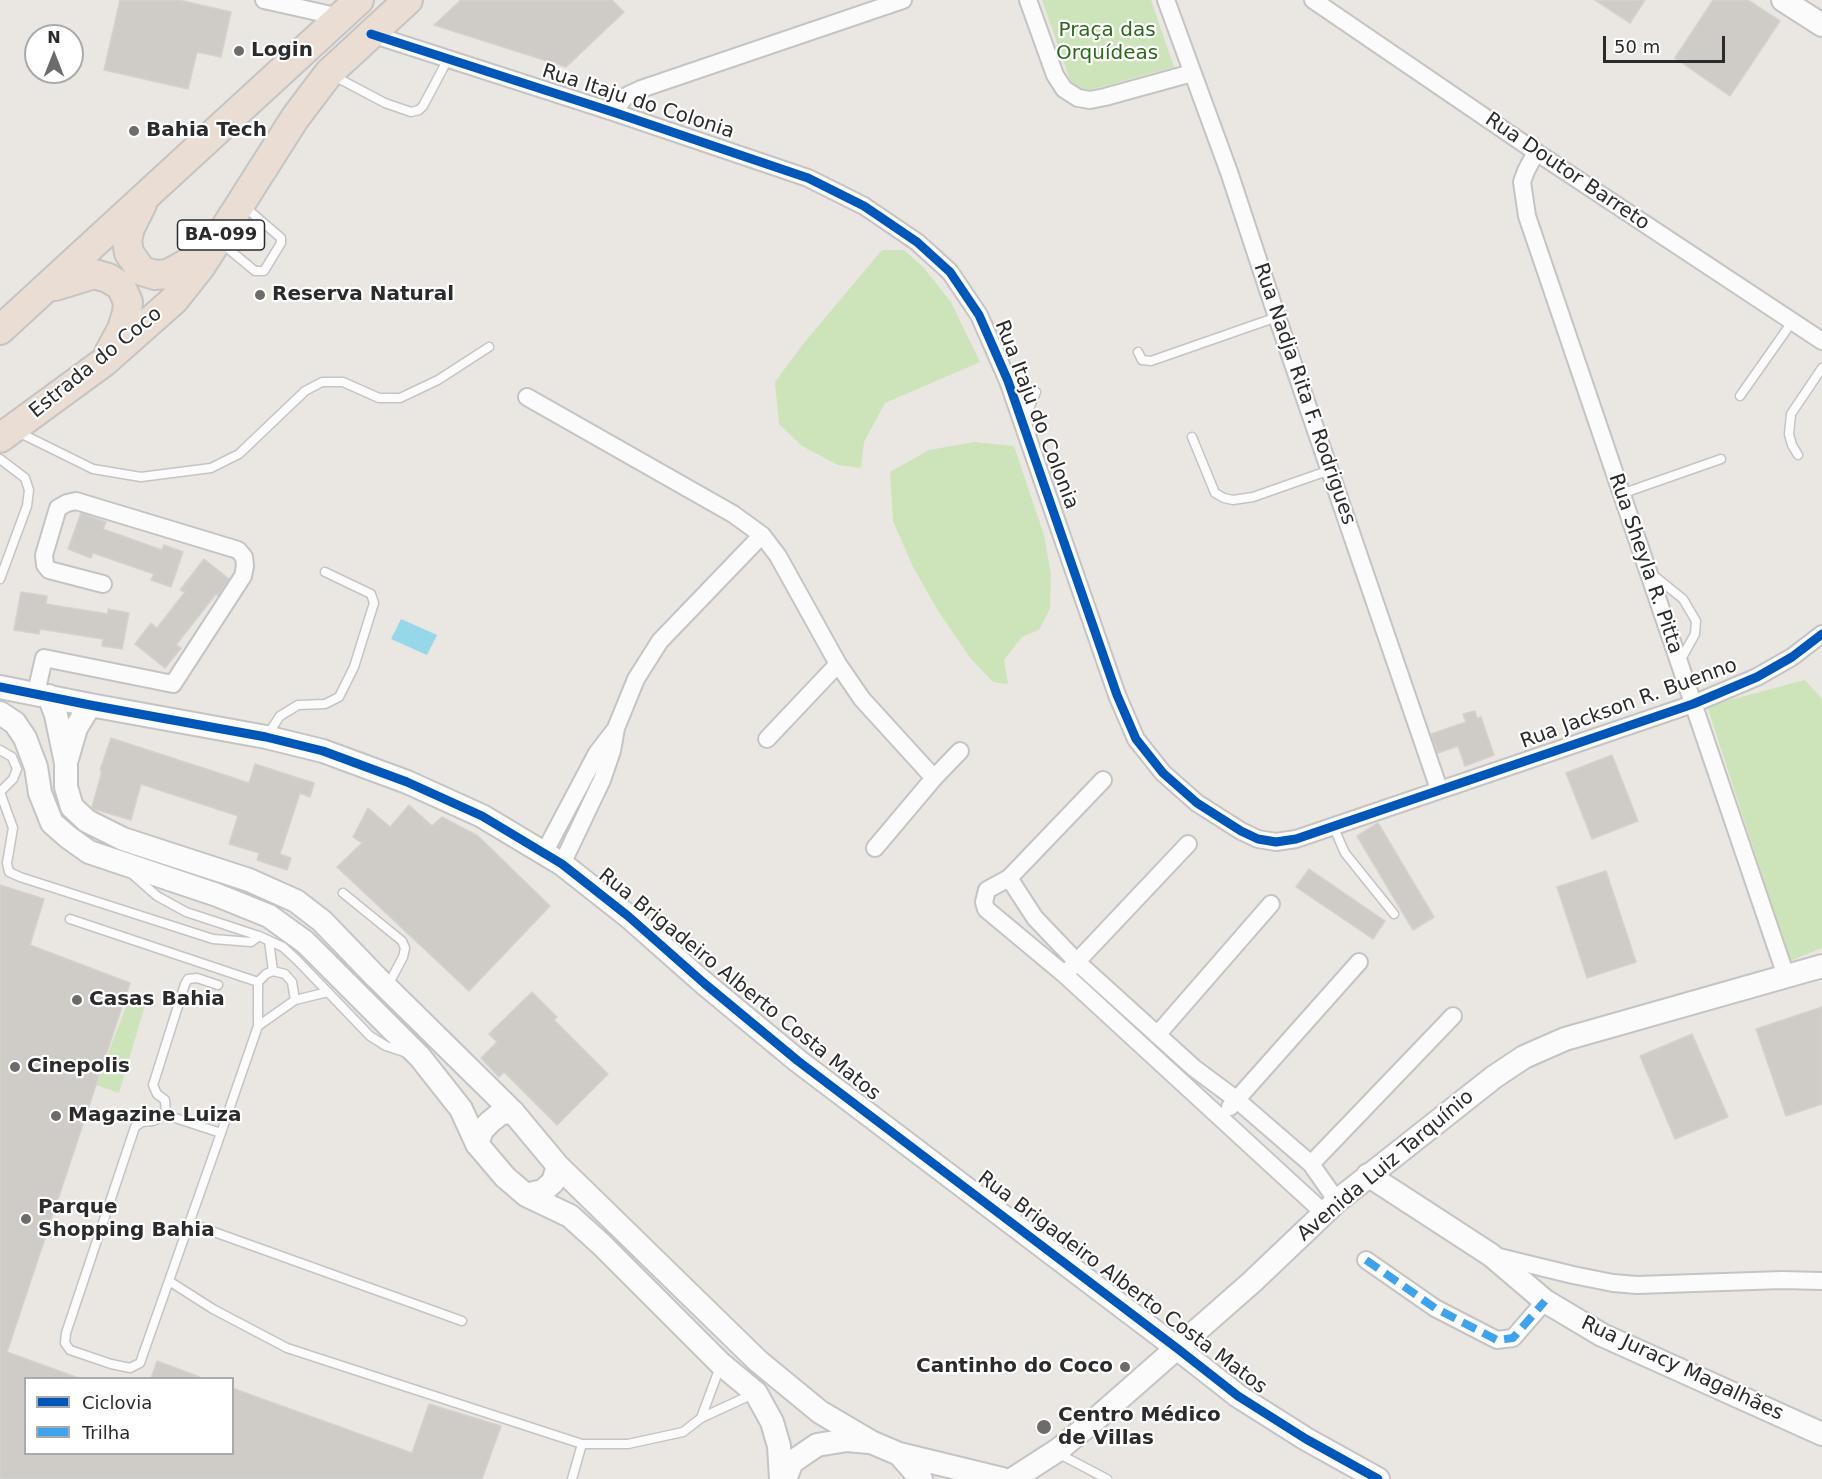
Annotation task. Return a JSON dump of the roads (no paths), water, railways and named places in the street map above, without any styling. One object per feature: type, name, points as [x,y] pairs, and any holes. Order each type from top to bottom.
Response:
[{"type":"highway","name":"Estrada do Coco","points":[[6,434],[104,362],[174,300],[201,266],[295,118],[329,73],[408,0]]},
{"type":"highway","points":[[0,330],[350,9]]},
{"type":"highway","points":[[147,194],[130,228],[127,240],[129,253],[142,271],[155,275],[168,274],[214,245]]},
{"type":"highway","points":[[44,291],[61,283],[94,274],[108,278],[121,286],[128,302],[127,313],[122,329],[104,362]]},
{"type":"street","points":[[264,0],[350,9]]},
{"type":"street","points":[[612,112],[626,96],[641,89],[903,0]]},
{"type":"street","points":[[1028,0],[1055,75],[1064,89],[1078,98],[1090,100],[1105,97],[1192,73]]},
{"type":"street","name":"Rua Nadja Rita F. Rodrigues","points":[[1166,0],[1229,171],[1439,789]]},
{"type":"street","name":"Rua Doutor Barreto","points":[[1312,0],[1536,152],[1822,341]]},
{"type":"street","points":[[1784,0],[1822,25]]},
{"type":"street","name":"Rua Itaju do Colonia","points":[[371,34],[808,178],[864,206],[917,242],[950,272],[979,315],[1008,381],[1117,695],[1136,739],[1162,773],[1197,803],[1241,831],[1258,839],[1276,842],[1296,839],[1439,789]]},
{"type":"street","name":"Rua Sheyla R. Pitta","points":[[1536,152],[1522,183],[1527,216],[1786,976]]},
{"type":"street","points":[[527,397],[733,514],[762,536],[778,556],[838,664],[869,707],[934,778]]},
{"type":"street","points":[[103,584],[49,570],[45,565],[44,555],[58,508],[67,502],[76,501],[238,550],[244,557],[243,576],[173,684],[44,658],[42,694],[56,715],[66,763],[66,787],[72,807],[87,821],[123,839],[249,880],[296,901],[322,921],[513,1112],[558,1166],[758,1361],[820,1412],[871,1442],[899,1454],[1002,1479]]},
{"type":"street","points":[[553,858],[602,780],[612,751],[616,728],[636,679],[660,641],[762,536]]},
{"type":"street","name":"Rua Jackson R. Buenno","points":[[1439,789],[1693,704],[1757,676],[1792,657],[1822,634]]},
{"type":"street","points":[[767,739],[838,664]]},
{"type":"street","name":"Rua Brigadeiro Alberto Costa Matos","points":[[0,687],[266,737],[323,751],[407,782],[482,816],[553,858],[628,915],[705,984],[798,1060],[1238,1396],[1306,1439],[1377,1479]]},
{"type":"street","points":[[66,763],[76,728],[90,705]]},
{"type":"street","points":[[0,713],[15,723],[25,738],[26,768],[40,793],[52,823],[68,837],[89,852],[268,916],[305,942],[420,1057],[461,1109],[477,1144],[505,1177],[526,1195],[570,1216],[721,1364],[756,1393],[772,1422],[780,1446],[783,1479]]},
{"type":"street","points":[[875,848],[960,751]]},
{"type":"street","points":[[1103,780],[1009,878],[987,890],[984,902],[986,909],[1064,974],[1267,1160],[1331,1207]]},
{"type":"street","points":[[1064,974],[1188,844]]},
{"type":"street","points":[[1009,878],[1035,918],[1077,962],[1194,1068],[1237,1100],[1311,1164],[1331,1207]]},
{"type":"street","points":[[1156,1035],[1271,904]]},
{"type":"street","points":[[1219,1117],[1237,1100],[1359,962]]},
{"type":"street","name":"Avenida Luiz Tarquínio","points":[[1013,1479],[1058,1450],[1178,1349],[1368,1175],[1494,1077],[1524,1057],[1565,1039],[1822,966]]},
{"type":"street","points":[[1311,1164],[1453,1016]]},
{"type":"street","points":[[1182,1083],[1194,1068]]},
{"type":"street","points":[[477,1144],[482,1130],[490,1122],[501,1113],[513,1112]]},
{"type":"street","points":[[1267,1160],[1288,1144]]},
{"type":"street","points":[[526,1195],[543,1191],[553,1182],[558,1166]]},
{"type":"street","name":"Rua Juracy Magalhães","points":[[1368,1175],[1491,1255],[1545,1301],[1602,1335],[1822,1434]]},
{"type":"street","points":[[1491,1255],[1583,1277],[1637,1285],[1782,1280],[1822,1281]]},
{"type":"street","points":[[1366,1260],[1435,1308],[1497,1340],[1513,1338],[1545,1301]]},
{"type":"street","points":[[783,1479],[792,1462],[817,1445],[847,1440],[871,1442]]},
{"type":"street","points":[[899,1454],[921,1479]]},
{"type":"lane","points":[[329,73],[385,103],[411,112],[419,111],[423,106],[448,59]]},
{"type":"lane","points":[[214,245],[255,271],[264,271],[281,243],[281,238],[241,202]]},
{"type":"lane","points":[[1138,352],[1142,360],[1151,361],[1277,317]]},
{"type":"lane","points":[[1740,396],[1792,322]]},
{"type":"lane","points":[[6,434],[93,469],[141,477],[211,468],[239,454],[304,391],[322,382],[343,382],[379,398],[400,398],[438,380],[489,347]]},
{"type":"lane","points":[[1798,455],[1789,434],[1791,414],[1822,368]]},
{"type":"lane","points":[[1021,418],[1028,411],[1036,392]]},
{"type":"lane","points":[[1192,437],[1215,493],[1224,498],[1233,500],[1253,498],[1330,470]]},
{"type":"lane","points":[[0,459],[25,478],[29,490],[27,506],[0,579]]},
{"type":"lane","points":[[1621,494],[1721,459]]},
{"type":"lane","points":[[1647,570],[1683,599],[1696,621],[1695,634],[1679,663]]},
{"type":"lane","points":[[266,737],[280,716],[298,705],[325,704],[339,697],[354,668],[374,603],[371,594],[325,572]]},
{"type":"lane","points":[[0,750],[26,768],[0,791],[13,828],[7,862],[9,872],[213,939],[251,942],[259,936]]},
{"type":"lane","points":[[1334,826],[1345,853],[1394,914]]},
{"type":"lane","points":[[115,860],[157,896],[186,912],[259,936],[283,947],[370,1036],[386,1046],[420,1057]]},
{"type":"lane","points":[[343,893],[402,941],[405,948],[403,957],[387,987]]},
{"type":"lane","points":[[70,919],[258,982]]},
{"type":"lane","points":[[269,941],[273,971]]},
{"type":"lane","points":[[220,1133],[166,1115],[153,1121],[142,1122],[135,1127],[66,1333],[64,1343],[70,1350],[130,1368],[140,1363],[258,1026],[258,982],[273,971],[285,974],[292,982],[295,1000]]},
{"type":"lane","points":[[166,1115],[165,1100],[153,1085],[185,984],[188,979],[197,978],[218,985]]},
{"type":"lane","points":[[258,1026],[295,1000],[328,992]]},
{"type":"lane","points":[[189,1223],[462,1321]]},
{"type":"lane","points":[[169,1281],[213,1309],[287,1348],[582,1444],[628,1444],[683,1432],[701,1418],[756,1393]]},
{"type":"lane","points":[[701,1418],[721,1364]]},
{"type":"lane","points":[[572,1479],[582,1444]]},
{"type":"lane","points":[[1058,1450],[1065,1457],[1107,1479]]},
{"type":"water","points":[[401,619],[437,635],[427,655],[391,639]]},
{"type":"place","name":"Login","points":[[239,51]]},
{"type":"place","name":"Bahia Tech","points":[[134,131]]},
{"type":"place","name":"Reserva Natural","points":[[260,295]]},
{"type":"place","name":"Casas Bahia","points":[[77,1000]]},
{"type":"place","name":"Cinepolis","points":[[15,1067]]},
{"type":"place","name":"Magazine Luiza","points":[[56,1116]]},
{"type":"place","name":"Parque Shopping Bahia","points":[[26,1219]]},
{"type":"place","name":"Cantinho do Coco","points":[[1125,1367]]},
{"type":"place","name":"Centro Médico de Villas","points":[[1044,1427]]},
{"type":"park label","name":"Praça das Orquídeas","points":[[1107,42]]}]
